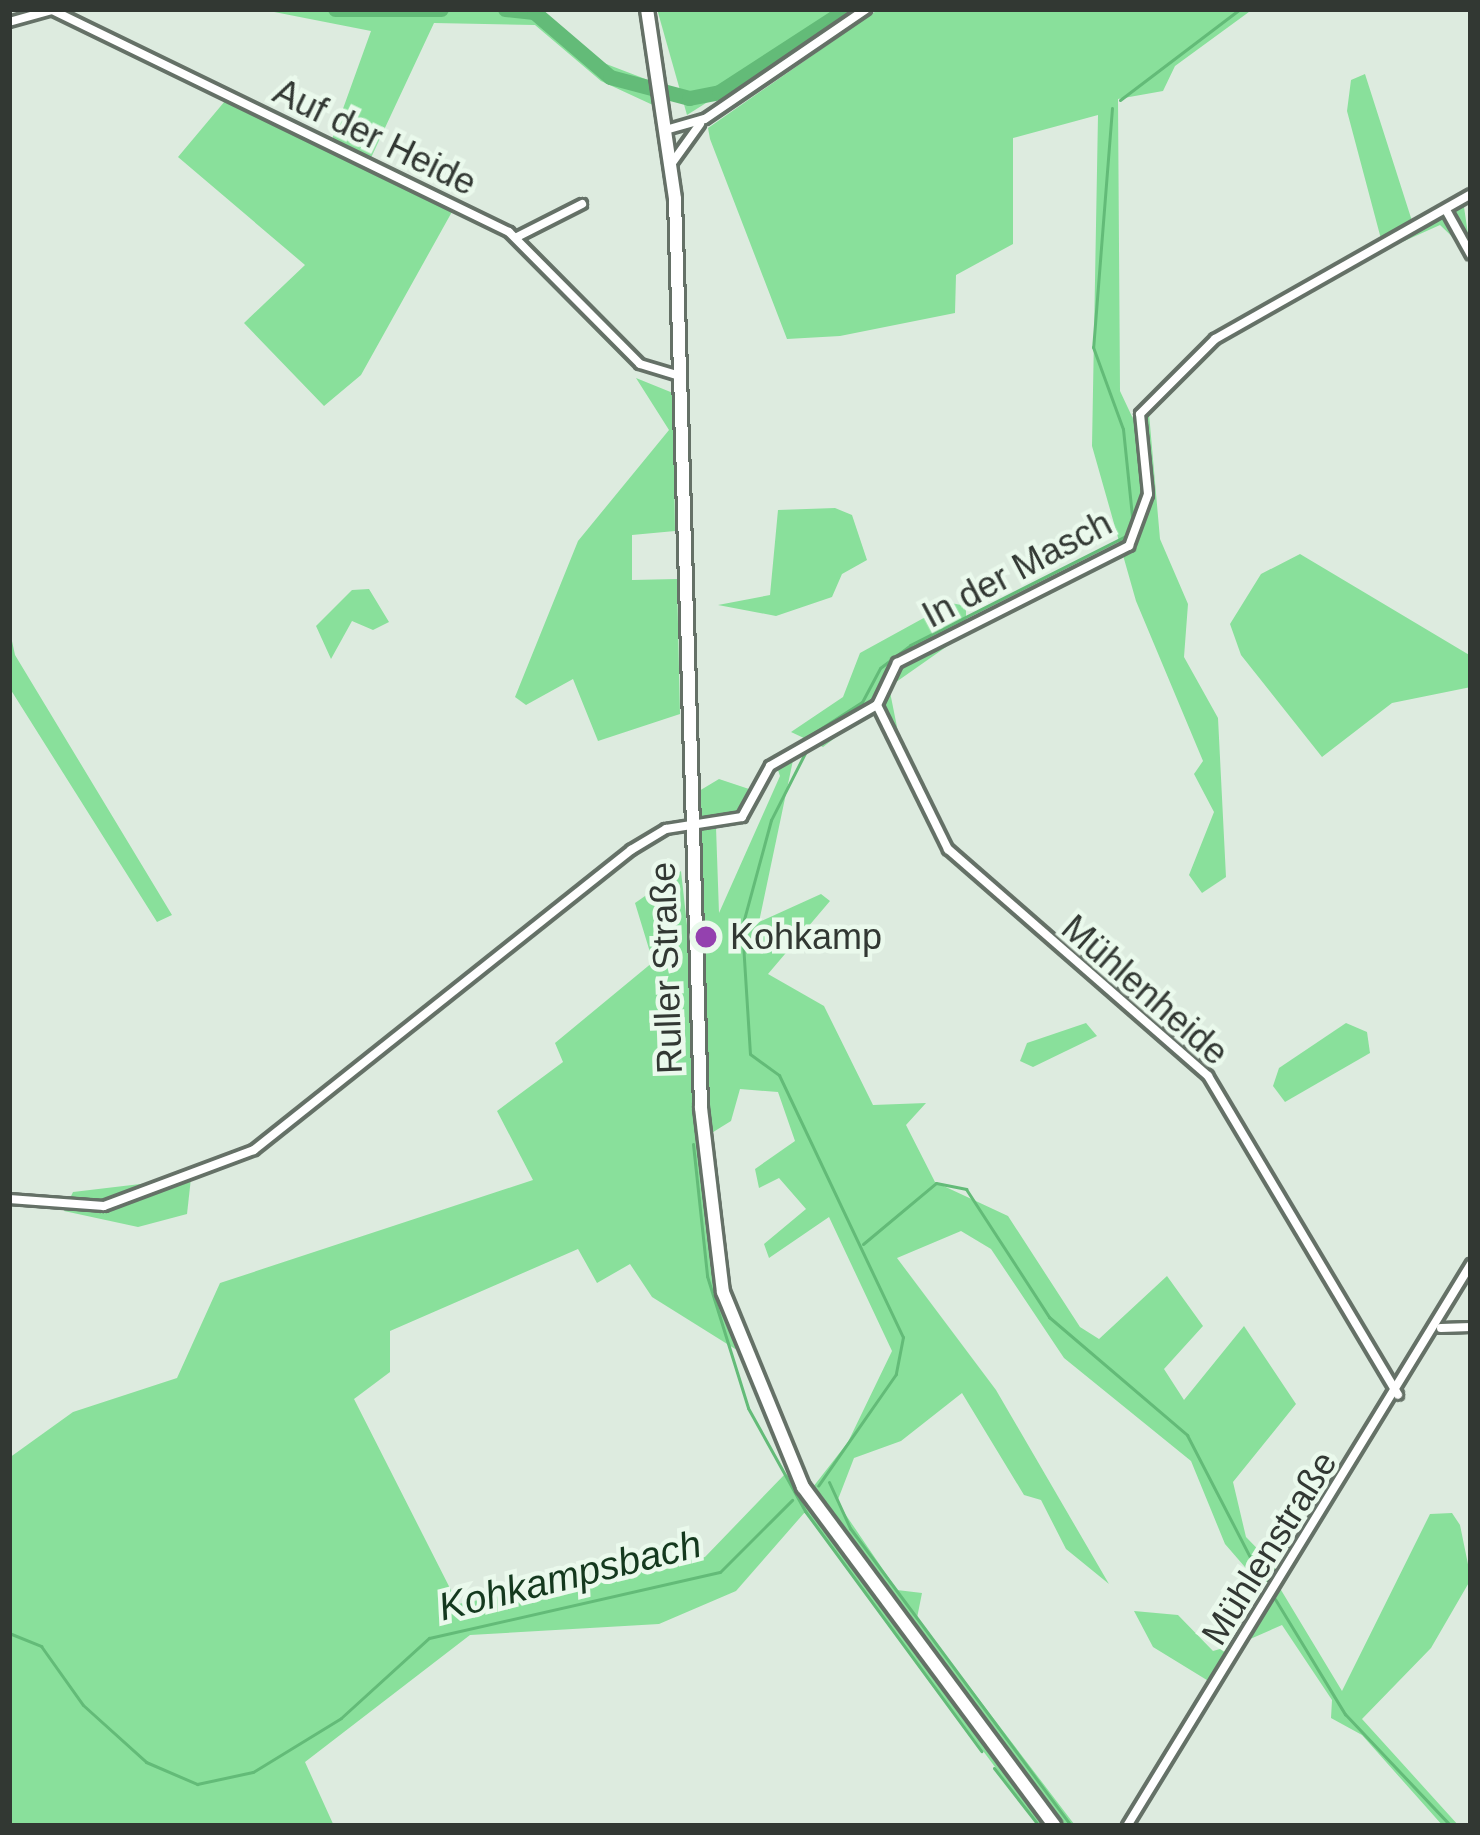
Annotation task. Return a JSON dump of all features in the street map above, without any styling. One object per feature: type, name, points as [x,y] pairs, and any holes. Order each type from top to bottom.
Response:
[{"type":"main road","name":"Ruller Straße","points":[[647,9],[672,163],[705,1178],[741,1355],[824,1519],[1055,1826]]},
{"type":"street","name":"Auf der Heide","points":[[9,22],[52,9],[517,237],[640,364],[680,376]]},
{"type":"street","points":[[669,129],[705,119],[862,13]]},
{"type":"street","points":[[672,163],[705,119]]},
{"type":"street","name":"In der Masch","points":[[692,828],[742,817],[770,766],[877,705],[897,663],[1129,546],[1148,494],[1140,414],[1215,339],[1471,194]]},
{"type":"street","points":[[517,237],[582,203]]},
{"type":"street","points":[[1446,210],[1471,255]]},
{"type":"street","name":"Mühlenheide","points":[[877,705],[948,849],[1208,1076],[1398,1395]]},
{"type":"street","points":[[9,1198],[113,1204],[254,1150],[508,938],[652,836],[692,828]]},
{"type":"street","name":"Mühlenstraße","points":[[1127,1826],[1398,1395],[1471,1264]]},
{"type":"street","points":[[1436,1332],[1471,1327]]},
{"type":"green space","points":[[259,9],[534,12],[588,57],[648,80],[655,106],[601,81],[535,25],[434,23],[369,162],[331,142],[371,31]]},
{"type":"green space","points":[[657,9],[855,9],[687,115]]},
{"type":"green space","points":[[879,9],[1253,9],[1175,66],[1163,91],[1118,99],[1120,391],[1136,425],[1148,402],[1160,539],[1188,604],[1184,657],[1218,718],[1226,877],[1202,893],[1189,875],[1214,812],[1194,774],[1203,761],[1136,601],[1092,446],[1098,115],[1013,138],[1013,244],[956,275],[955,313],[840,336],[787,339],[710,139],[708,128]]},
{"type":"green space","points":[[1365,74],[1412,221],[1463,200],[1471,255],[1440,225],[1275,299],[1381,239],[1347,111],[1351,80]]},
{"type":"green space","points":[[225,101],[453,210],[361,375],[324,406],[244,323],[305,265],[178,157]]},
{"type":"green space","points":[[636,378],[673,393],[675,531],[632,535],[632,580],[677,579],[680,714],[598,741],[573,679],[526,705],[515,697],[578,541],[669,430]]},
{"type":"green space","points":[[835,508],[852,515],[867,560],[842,574],[832,597],[776,616],[718,605],[770,595],[778,510]]},
{"type":"green space","points":[[1300,554],[1471,656],[1471,687],[1392,703],[1322,757],[1241,655],[1230,624],[1261,574]]},
{"type":"green space","points":[[369,589],[389,622],[373,630],[352,621],[331,659],[316,626],[352,590]]},
{"type":"green space","points":[[951,603],[966,606],[966,633],[889,687],[903,757],[877,706],[823,747],[791,732],[843,697],[860,653]]},
{"type":"green space","points":[[9,627],[15,655],[172,915],[157,922],[9,687]]},
{"type":"green space","points":[[796,746],[759,922],[821,894],[830,901],[768,974],[824,1006],[873,1105],[926,1103],[906,1125],[935,1182],[1008,1216],[1080,1327],[1099,1339],[1167,1276],[1203,1326],[1164,1369],[1184,1400],[1244,1326],[1296,1404],[1233,1482],[1246,1537],[1283,1575],[1278,1585],[1342,1691],[1430,1514],[1452,1513],[1460,1525],[1471,1579],[1431,1648],[1362,1719],[1459,1826],[1443,1826],[1362,1735],[1331,1718],[1332,1700],[1282,1625],[1241,1643],[1270,1596],[1225,1544],[1191,1461],[1064,1358],[991,1249],[961,1231],[897,1258],[996,1390],[1109,1584],[1066,1549],[1041,1500],[1024,1495],[962,1393],[901,1441],[854,1458],[837,1502],[897,1590],[922,1593],[917,1618],[1074,1824],[1091,1826],[1039,1826],[805,1512],[736,1591],[659,1624],[470,1635],[305,1762],[334,1826],[9,1826],[9,1458],[73,1412],[177,1378],[220,1283],[533,1180],[497,1111],[563,1062],[555,1043],[653,962],[635,903],[681,871],[710,1133],[699,791],[719,779],[752,790],[742,817],[716,827],[719,913],[780,776],[773,755]],"holes":[[[740,1089],[778,1092],[795,1141],[755,1169],[759,1188],[779,1178],[806,1209],[764,1244],[769,1258],[829,1217],[892,1351],[848,1442],[813,1487],[785,1474],[705,1557],[458,1604],[354,1399],[390,1372],[390,1331],[578,1249],[597,1283],[630,1264],[652,1297],[740,1352],[710,1134],[731,1121]]]},
{"type":"green space","points":[[1086,1023],[1097,1036],[1033,1067],[1020,1061],[1027,1043]]},
{"type":"green space","points":[[1346,1023],[1367,1032],[1370,1053],[1285,1102],[1273,1086],[1279,1068]]},
{"type":"green space","points":[[191,1178],[187,1214],[138,1227],[64,1211],[73,1192]]},
{"type":"green space","points":[[1134,1611],[1178,1615],[1213,1651],[1241,1643],[1215,1685],[1153,1647]]},
{"type":"waterway","points":[[335,9],[441,9]]},
{"type":"waterway","points":[[505,9],[534,12],[610,77],[689,98],[719,92],[847,9]]},
{"type":"waterway","points":[[1120,100],[1240,9]]},
{"type":"waterway","points":[[1112,108],[1093,347],[1123,429],[1133,525]]},
{"type":"waterway","points":[[803,740],[862,702],[880,668],[910,645],[1130,534]]},
{"type":"waterway","points":[[805,753],[771,820],[742,927],[750,1054],[779,1075],[903,1337],[896,1374],[818,1486]]},
{"type":"waterway","points":[[693,1144],[707,1276],[748,1408],[805,1511],[981,1751]]},
{"type":"waterway","points":[[863,1244],[936,1183],[966,1189],[1049,1317],[1187,1435],[1266,1588]]},
{"type":"waterway","points":[[829,1482],[850,1528],[1071,1826]]},
{"type":"waterway","name":"Kohkampsbach","points":[[9,1633],[41,1646],[83,1705],[146,1762],[197,1784],[253,1772],[341,1718],[429,1638],[720,1572],[792,1500]]},
{"type":"waterway","points":[[1275,1599],[1345,1714],[1451,1826]]},
{"type":"waterway","points":[[994,1768],[1039,1826]]},
{"type":"place","name":"Kohkamp","points":[[706,937]]}]
